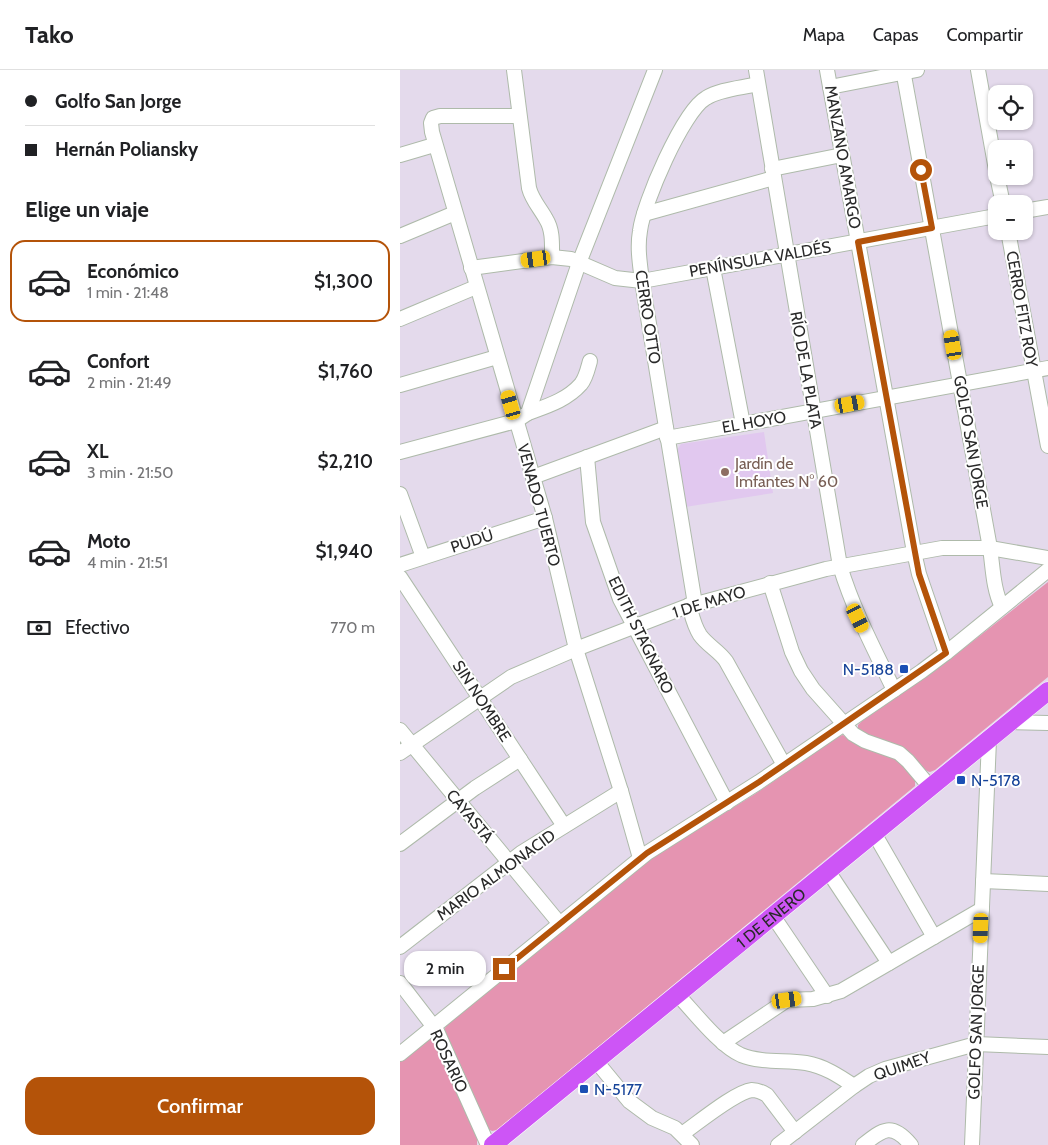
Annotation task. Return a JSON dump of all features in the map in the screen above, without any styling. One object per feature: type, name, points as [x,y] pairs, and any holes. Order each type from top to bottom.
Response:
[{"type":"main road","name":"1 DE ENERO","points":[[494,1145],[1048,691]]},
{"type":"street","points":[[514,70],[528,188],[532,198],[551,228],[552,257]]},
{"type":"street","points":[[528,413],[579,263],[655,70]]},
{"type":"street","name":"RÍO DE LA PLATA","points":[[756,70],[840,566],[858,618],[894,690]]},
{"type":"street","name":"MANZANO AMARGO","points":[[827,70],[914,552],[919,574],[946,653]]},
{"type":"street","points":[[830,87],[903,71],[918,70]]},
{"type":"street","points":[[978,70],[991,140]]},
{"type":"street","name":"GOLFO SAN JORGE","points":[[903,71],[995,584],[1002,608]]},
{"type":"street","name":"CERRO OTTO","points":[[758,84],[706,98],[690,114],[658,175],[644,214],[640,230],[639,249],[642,281],[667,433],[694,623],[701,636],[726,661],[784,765]]},
{"type":"street","name":"VENADO TUERTO","points":[[518,116],[440,116],[433,118],[431,123],[434,145],[545,518],[576,649],[640,858]]},
{"type":"street","points":[[400,155],[434,145]]},
{"type":"street","points":[[644,214],[842,155]]},
{"type":"street","points":[[1033,210],[1048,207]]},
{"type":"street","points":[[400,236],[454,213]]},
{"type":"street","name":"PENÍNSULA VALDÉS","points":[[471,268],[562,257],[615,278],[642,281],[988,218]]},
{"type":"street","name":"CERRO FITZ ROY","points":[[1010,240],[1048,446]]},
{"type":"street","points":[[713,268],[743,424]]},
{"type":"street","points":[[400,319],[476,287]]},
{"type":"street","points":[[400,385],[497,358]]},
{"type":"street","points":[[400,452],[516,421],[528,413],[557,402],[582,383],[590,361]]},
{"type":"street","name":"EL HOYO","points":[[533,477],[587,457],[667,433],[743,424],[1048,368]]},
{"type":"street","name":"EDITH STAGNARO","points":[[587,457],[593,522],[620,599],[726,803]]},
{"type":"street","points":[[400,494],[423,557]]},
{"type":"street","name":"PUDÚ","points":[[400,565],[545,518]]},
{"type":"street","name":"1 DE MAYO","points":[[406,749],[517,674],[692,604],[840,566],[951,547],[990,548],[1048,558]]},
{"type":"street","points":[[400,1054],[640,858],[784,765],[894,690],[946,653],[1048,570]]},
{"type":"street","name":"SIN NOMBRE","points":[[400,577],[564,826]]},
{"type":"street","points":[[770,583],[792,652],[801,671],[813,689],[859,738],[899,753],[930,787]]},
{"type":"street","points":[[1011,722],[1048,723]]},
{"type":"street","name":"CAYASTÁ","points":[[400,730],[406,749],[458,801],[560,924]]},
{"type":"street","name":"GOLFO SAN JORGE","points":[[972,1145],[989,740]]},
{"type":"street","points":[[400,844],[458,801],[520,759]]},
{"type":"street","name":"MARIO ALMONACID","points":[[400,947],[508,862],[621,791]]},
{"type":"street","points":[[874,833],[934,937]]},
{"type":"street","points":[[828,871],[889,963]]},
{"type":"street","points":[[983,881],[1048,884]]},
{"type":"street","points":[[723,1042],[787,1000],[813,999],[841,991],[982,909]]},
{"type":"street","points":[[773,916],[827,996]]},
{"type":"street","name":"ROSARIO","points":[[400,983],[434,1026],[488,1145]]},
{"type":"street","points":[[678,994],[732,1050],[750,1058],[807,1063],[819,1066],[854,1086]]},
{"type":"street","name":"QUIMEY","points":[[778,1145],[854,1086],[869,1076],[885,1069],[976,1044],[1048,1047]]},
{"type":"street","points":[[596,1060],[629,1101],[652,1118],[675,1128],[692,1145]]},
{"type":"street","points":[[682,1134],[743,1092],[753,1090],[760,1091],[766,1095],[795,1132]]},
{"type":"street","points":[[863,1145],[884,1130],[892,1130],[899,1133],[911,1145]]},
{"type":"shaded area","name":"Jardín de Imfantes N° 60","points":[[764,432],[773,493],[685,507],[677,450],[681,444]]},
{"type":"shaded area","points":[[1048,582],[1048,677],[935,770],[927,771],[909,754],[870,737],[858,729],[858,725],[862,721],[949,660]]},
{"type":"shaded area","points":[[843,735],[858,745],[898,760],[915,779],[915,786],[497,1130],[492,1131],[488,1129],[444,1030],[448,1022],[655,856],[755,794]]},
{"type":"shaded area","points":[[428,1039],[433,1039],[437,1045],[477,1138],[477,1145],[400,1145],[400,1061]]},
{"type":"place","name":"Jardín de Imfantes N° 60","points":[[725,472]]},
{"type":"place","name":"N-5188","points":[[904,669]]},
{"type":"place","name":"N-5178","points":[[961,780]]},
{"type":"place","name":"N-5177","points":[[584,1089]]},
{"type":"route","points":[[504,969],[647,853],[759,782],[946,653],[919,574],[914,552],[858,242],[932,228],[921,170]]}]
